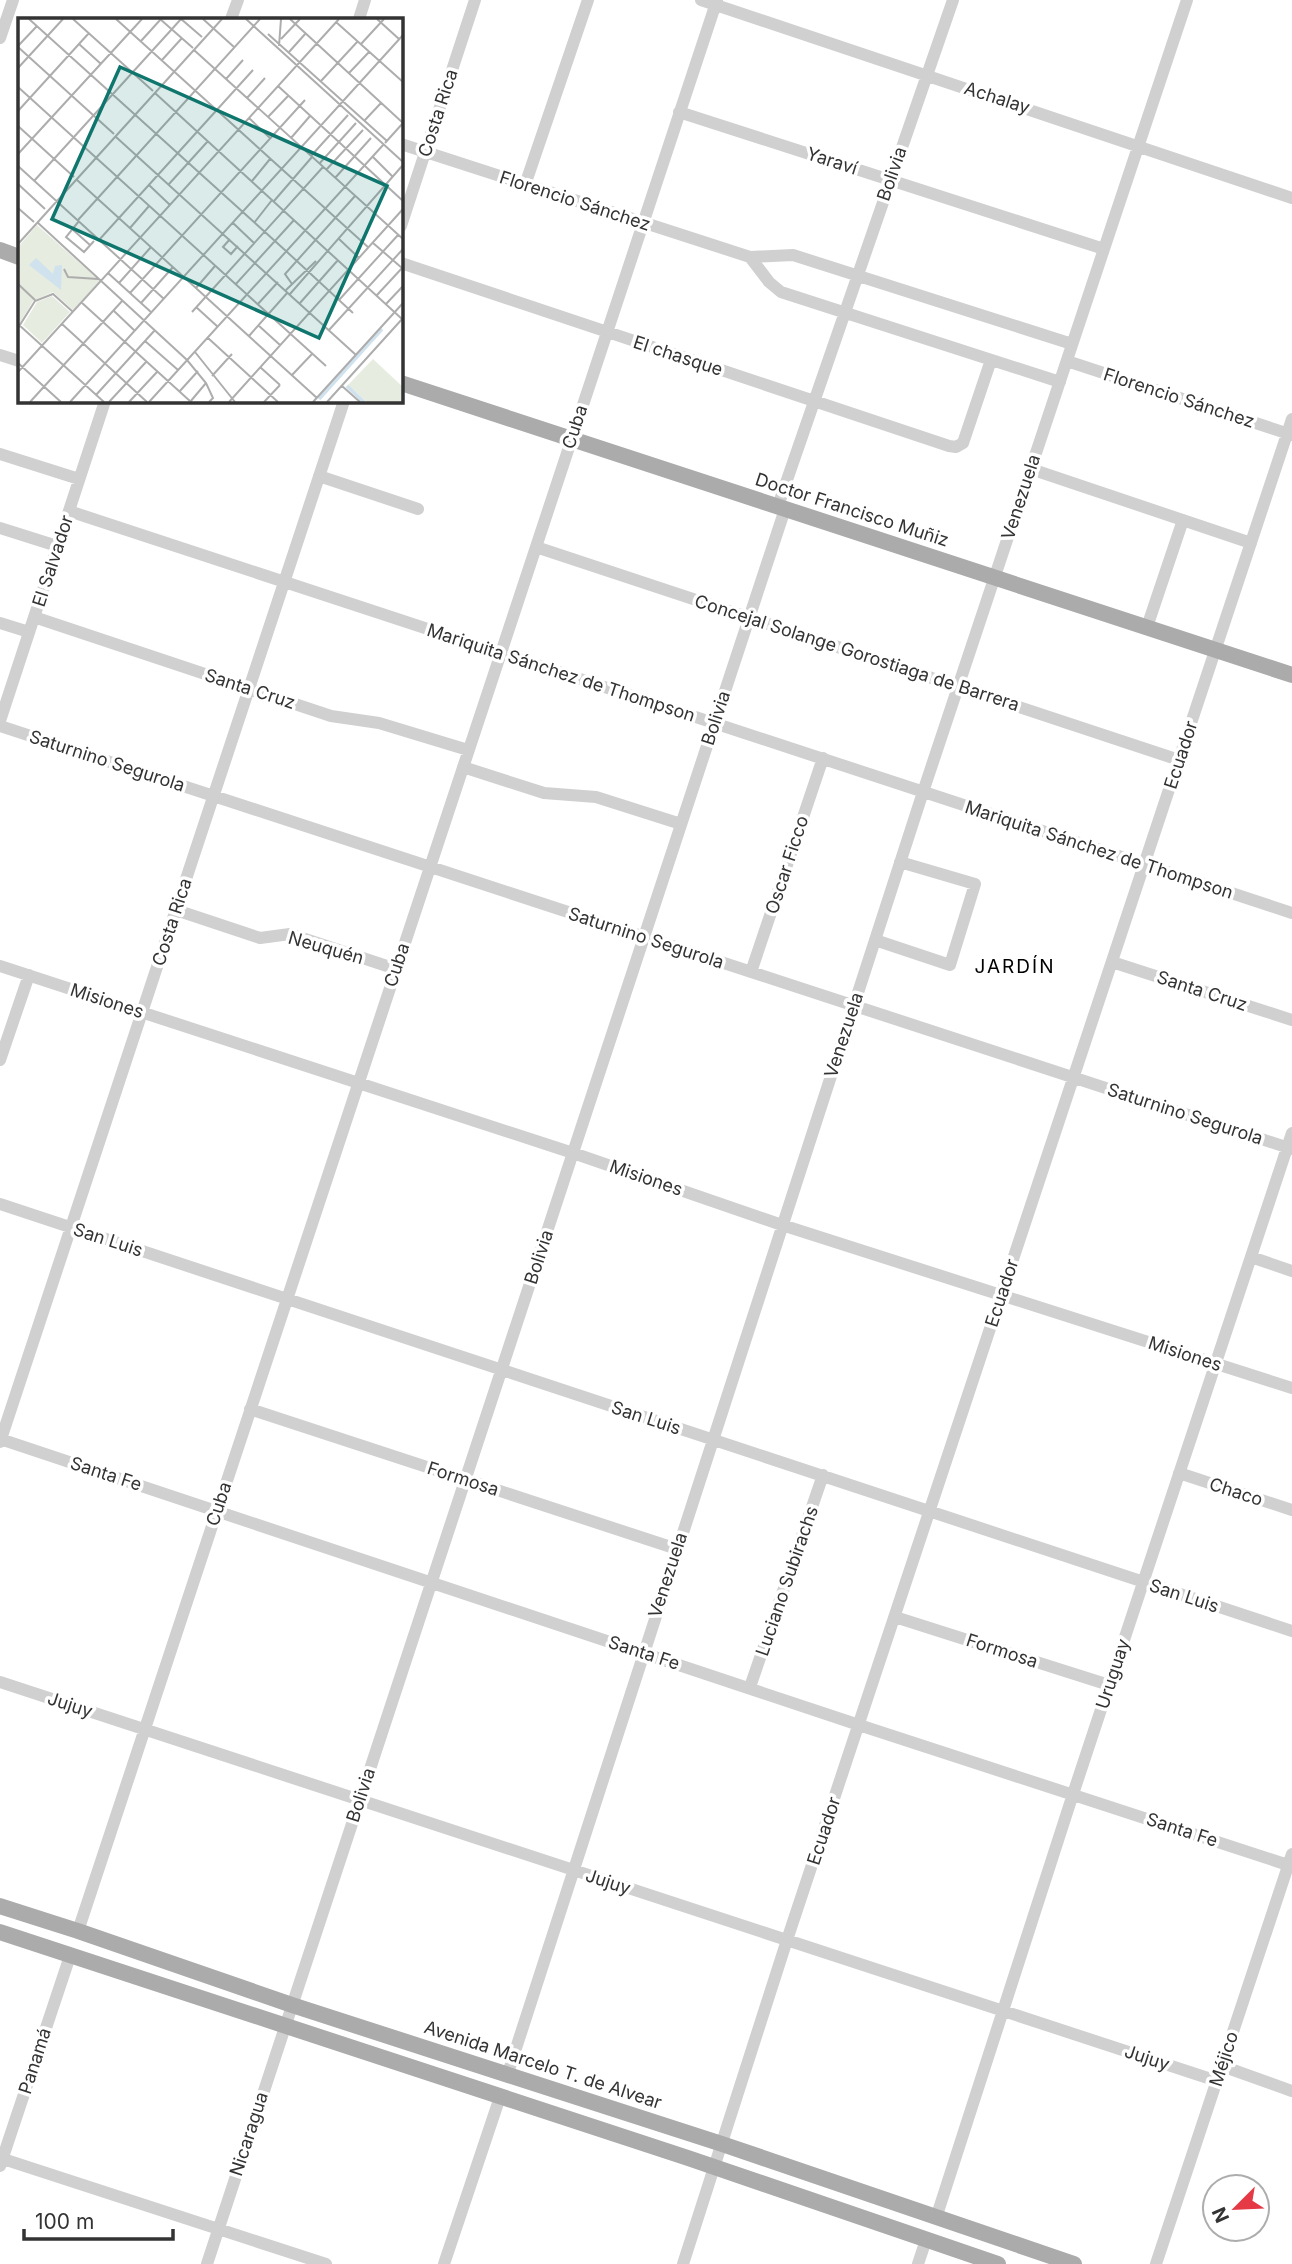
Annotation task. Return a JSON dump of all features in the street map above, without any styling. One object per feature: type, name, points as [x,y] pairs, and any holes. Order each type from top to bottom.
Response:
[{"type":"main road","points":[[0,250],[18,257]]},
{"type":"main road","name":"Doctor Francisco Muñiz","points":[[402,383],[1292,675]]},
{"type":"main road","name":"Avenida Marcelo T. de Alvear","points":[[0,1906],[292,2005],[722,2144],[1074,2264]]},
{"type":"main road","points":[[0,1932],[715,2167],[998,2264]]},
{"type":"street","points":[[0,38],[13,0]]},
{"type":"street","points":[[231,18],[238,0]]},
{"type":"street","points":[[359,18],[365,0]]},
{"type":"street","name":"Costa Rica","points":[[402,223],[475,0]]},
{"type":"street","points":[[525,184],[588,0]]},
{"type":"street","name":"Achalay","points":[[701,0],[716,2],[1292,198]]},
{"type":"street","name":"Bolivia","points":[[292,2005],[749,618],[814,401],[953,0]]},
{"type":"street","name":"Venezuela","points":[[508,2073],[900,862],[1187,0]]},
{"type":"street","name":"Cuba","points":[[78,1931],[716,2]]},
{"type":"street","name":"Yaraví","points":[[680,112],[1104,249]]},
{"type":"street","name":"Florencio Sánchez","points":[[402,144],[750,257],[793,255],[1072,344]]},
{"type":"street","points":[[750,257],[769,282],[781,292],[1060,382]]},
{"type":"street","name":"El chasque","points":[[402,263],[956,447],[963,443],[991,360]]},
{"type":"street","points":[[0,355],[18,361]]},
{"type":"street","name":"Florencio Sánchez","points":[[1067,361],[1290,434]]},
{"type":"street","name":"El Salvador","points":[[0,724],[105,402]]},
{"type":"street","name":"Costa Rica","points":[[0,1440],[344,402]]},
{"type":"street","name":"Ecuador","points":[[683,2264],[787,1940],[1251,542],[1290,434],[1292,419]]},
{"type":"street","points":[[0,454],[79,480]]},
{"type":"street","points":[[1031,469],[1251,542]]},
{"type":"street","points":[[319,476],[418,509]]},
{"type":"street","name":"Mariquita Sánchez de Thompson","points":[[69,511],[1292,913]]},
{"type":"street","points":[[1147,627],[1183,520]]},
{"type":"street","points":[[0,528],[57,546]]},
{"type":"street","name":"Concejal Solange Gorostiaga de Barrera","points":[[536,547],[1179,760]]},
{"type":"street","name":"Santa Cruz","points":[[34,617],[331,716],[379,723],[468,750]]},
{"type":"street","points":[[0,623],[29,632]]},
{"type":"street","name":"Saturnino Segurola","points":[[0,724],[1290,1149]]},
{"type":"street","name":"Oscar Ficco","points":[[751,972],[823,758]]},
{"type":"street","points":[[463,766],[544,793],[596,797],[681,824]]},
{"type":"street","points":[[875,940],[950,965],[975,884],[900,862]]},
{"type":"street","name":"Neuquén","points":[[176,910],[260,938],[290,934],[396,969]]},
{"type":"street","name":"Santa Cruz","points":[[1112,962],[1292,1020]]},
{"type":"street","name":"Misiones","points":[[0,966],[573,1153],[782,1225],[1292,1388]]},
{"type":"street","points":[[0,1060],[29,975]]},
{"type":"street","name":"Uruguay","points":[[937,2216],[1179,1473],[1290,1149],[1292,1133]]},
{"type":"street","name":"San Luis","points":[[0,1204],[1292,1632]]},
{"type":"street","points":[[1251,1257],[1292,1271]]},
{"type":"street","name":"Formosa","points":[[250,1409],[677,1549]]},
{"type":"street","name":"Santa Fe","points":[[0,1440],[859,1725],[1073,1794],[1290,1859]]},
{"type":"street","name":"Chaco","points":[[1179,1473],[1292,1510]]},
{"type":"street","name":"Luciano Subirachs","points":[[750,1687],[823,1475]]},
{"type":"street","name":"Formosa","points":[[895,1617],[1109,1685]]},
{"type":"street","name":"Jujuy","points":[[0,1682],[1217,2081]]},
{"type":"street","name":"Méjico","points":[[1156,2264],[1290,1859]]},
{"type":"street","name":"Panamá","points":[[1,2161],[70,1955]]},
{"type":"street","name":"Nicaragua","points":[[207,2264],[292,2005]]},
{"type":"street","points":[[1222,2066],[1292,2091]]},
{"type":"street","points":[[444,2264],[500,2097]]},
{"type":"street","points":[[1,2161],[321,2263]]},
{"type":"street","points":[[918,2264],[926,2240]]},
{"type":"district","name":"JARDÍN","points":[[1015,966]]}]
